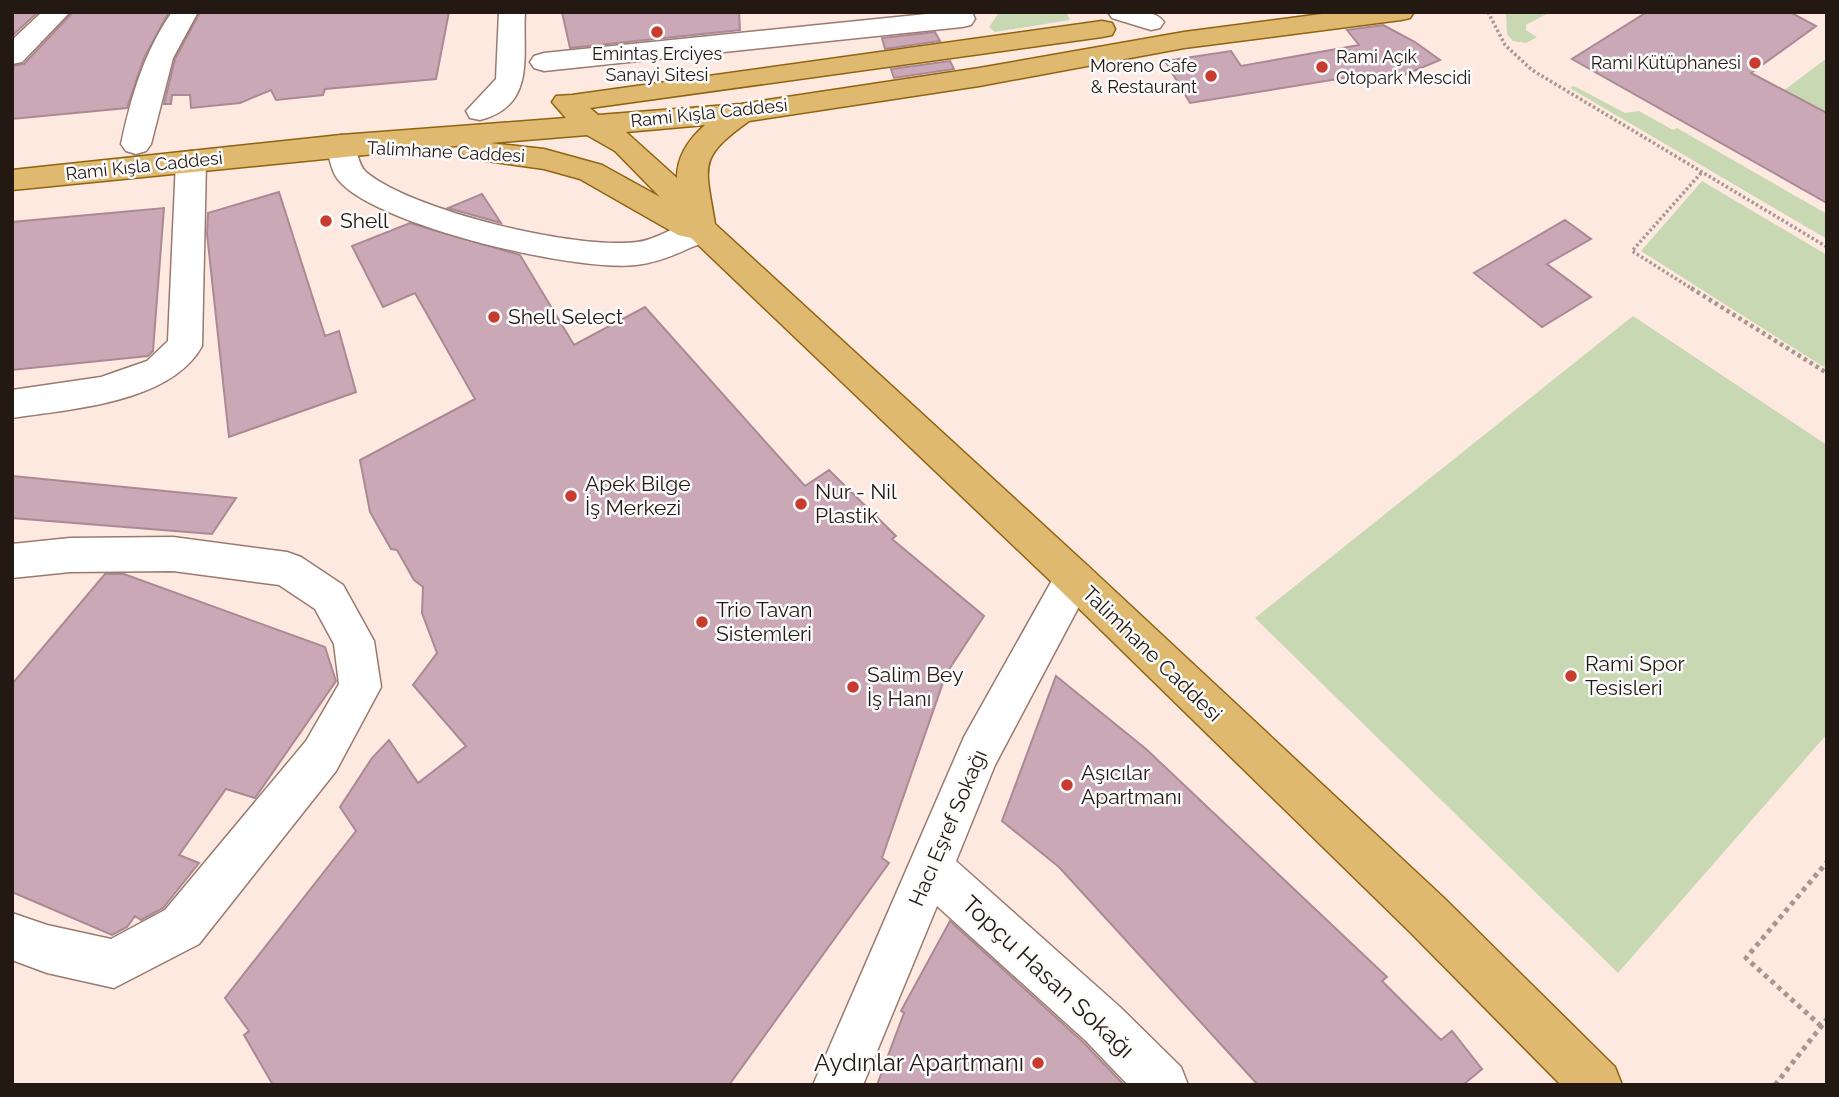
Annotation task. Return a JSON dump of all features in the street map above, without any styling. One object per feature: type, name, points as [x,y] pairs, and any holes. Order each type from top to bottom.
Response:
[{"type":"main road","name":"Rami Kışla Caddesi","points":[[12,156],[566,102],[962,47],[1143,17],[1208,12]]},
{"type":"main road","name":"Rami Kışla Caddesi","points":[[12,180],[341,145],[741,113],[979,77],[1184,40],[1401,12]]},
{"type":"main road","points":[[1143,17],[1184,40]]},
{"type":"main road","name":"Talimhane Caddesi","points":[[566,102],[590,124],[625,144],[680,199],[702,230],[770,298],[1074,578],[1427,915],[1597,1085]]},
{"type":"main road","points":[[702,230],[690,184],[695,154],[707,138],[741,113]]},
{"type":"main road","name":"Talimhane Caddesi","points":[[341,145],[395,150],[492,152],[569,164],[606,179],[681,225],[702,230]]},
{"type":"street","points":[[12,56],[57,12]]},
{"type":"street","points":[[136,144],[148,90],[171,31],[185,12]]},
{"type":"street","points":[[480,111],[505,92],[512,81],[512,12]]},
{"type":"street","points":[[522,12],[544,62],[566,102]]},
{"type":"street","points":[[1121,12],[1143,17]]},
{"type":"street","points":[[544,62],[966,14],[962,47]]},
{"type":"street","points":[[341,145],[350,175],[372,194],[514,240],[576,253],[635,254],[662,248],[702,230]]},
{"type":"street","points":[[12,404],[103,390],[159,370],[186,346],[191,160]]},
{"type":"street","points":[[12,561],[70,555],[173,554],[287,569],[329,597],[354,641],[360,687],[321,756],[182,927],[114,964],[47,949],[12,936]]},
{"type":"street","name":"Hacı Eşref Sokağı","points":[[838,1085],[979,752],[1074,578]]},
{"type":"street","name":"Topçu Hasan Sokağı","points":[[931,870],[1103,1024],[1163,1085]]},
{"type":"path","points":[[1488,12],[1493,29],[1512,55],[1564,92],[1827,247]]},
{"type":"path","points":[[1701,173],[1632,251],[1827,373]]},
{"type":"path","points":[[1821,1026],[1746,958],[1827,862]]},
{"type":"path","points":[[1775,1085],[1827,1019]]},
{"type":"green space","points":[[1066,12],[1070,20],[995,32],[989,27],[998,14]]},
{"type":"green space","points":[[1506,12],[1550,12],[1526,25],[1526,30],[1537,37],[1526,43],[1513,41],[1507,34]]},
{"type":"green space","points":[[1827,58],[1827,115],[1782,92]]},
{"type":"green space","points":[[1574,86],[1625,113],[1639,111],[1673,130],[1677,128],[1827,214],[1827,239],[1570,88]]},
{"type":"green space","points":[[1702,181],[1827,255],[1827,369],[1641,251]]},
{"type":"green space","name":"Rami Spor Tesisleri","points":[[1633,316],[1827,445],[1827,734],[1618,973],[1255,618]]},
{"type":"building","points":[[12,12],[38,12],[12,36]]},
{"type":"building","points":[[73,12],[169,12],[144,58],[127,108],[12,119],[12,66],[24,64]]},
{"type":"building","points":[[200,12],[449,12],[436,79],[325,89],[323,95],[276,100],[271,90],[240,103],[191,108],[190,95],[172,95],[171,104],[164,104],[175,59]]},
{"type":"building","name":"Emintaş Erciyes Sanayi Sitesi","points":[[562,12],[739,12],[740,30],[570,48]]},
{"type":"building","points":[[1647,12],[1790,12],[1816,26],[1751,73],[1827,113],[1827,203],[1572,59]]},
{"type":"building","points":[[1383,25],[1415,42],[1440,60],[1387,82],[1375,73],[1190,103],[1165,61],[1231,51],[1241,66],[1359,45],[1347,30]]},
{"type":"building","points":[[935,32],[940,41],[885,49],[882,38]]},
{"type":"building","points":[[950,61],[954,69],[894,78],[891,69]]},
{"type":"building","points":[[279,192],[325,336],[339,331],[356,392],[229,437],[207,234],[208,213]]},
{"type":"building","points":[[482,194],[501,223],[448,208]]},
{"type":"building","points":[[164,208],[153,351],[148,356],[12,370],[12,222]]},
{"type":"building","points":[[1565,220],[1591,239],[1547,264],[1591,297],[1542,327],[1474,273]]},
{"type":"building","points":[[410,223],[520,255],[574,345],[645,307],[805,486],[829,470],[896,536],[892,539],[984,616],[946,674],[882,858],[889,863],[729,1085],[273,1085],[244,1035],[249,1031],[225,998],[356,831],[340,807],[372,758],[389,740],[418,783],[466,746],[413,685],[437,653],[422,613],[423,587],[414,580],[397,550],[391,549],[370,512],[360,460],[475,399],[415,293],[383,307],[352,246]]},
{"type":"building","points":[[12,476],[236,498],[212,534],[12,518]]},
{"type":"building","points":[[105,574],[124,574],[325,647],[336,681],[255,798],[226,789],[179,855],[199,863],[163,908],[141,920],[135,916],[127,927],[112,935],[12,892],[12,684]]},
{"type":"building","points":[[1056,676],[1146,749],[1387,977],[1382,981],[1441,1040],[1452,1031],[1482,1069],[1463,1085],[1258,1085],[1059,867],[1002,821]]},
{"type":"building","points":[[950,921],[1084,1043],[1124,1085],[877,1085],[904,1013],[901,1011]]},
{"type":"place","name":"Emintaş Erciyes Sanayi Sitesi","points":[[657,32]]},
{"type":"place","name":"Rami Kütüphanesi","points":[[1755,63]]},
{"type":"place","name":"Rami Açık Otopark Mescidi","points":[[1322,67]]},
{"type":"place","name":"Moreno Cafe & Restaurant","points":[[1211,76]]},
{"type":"place","name":"Shell","points":[[326,221]]},
{"type":"place","name":"Shell Select","points":[[494,317]]},
{"type":"place","name":"Apek Bilge İş Merkezi","points":[[571,496]]},
{"type":"place","name":"Nur - Nil Plastik","points":[[801,504]]},
{"type":"place","name":"Trio Tavan Sistemleri","points":[[702,622]]},
{"type":"place","name":"Rami Spor Tesisleri","points":[[1571,676]]},
{"type":"place","name":"Salim Bey İş Hanı","points":[[853,687]]},
{"type":"place","name":"Aşıcılar Apartmanı","points":[[1067,785]]},
{"type":"place","name":"Aydınlar Apartmanı","points":[[1038,1063]]}]
